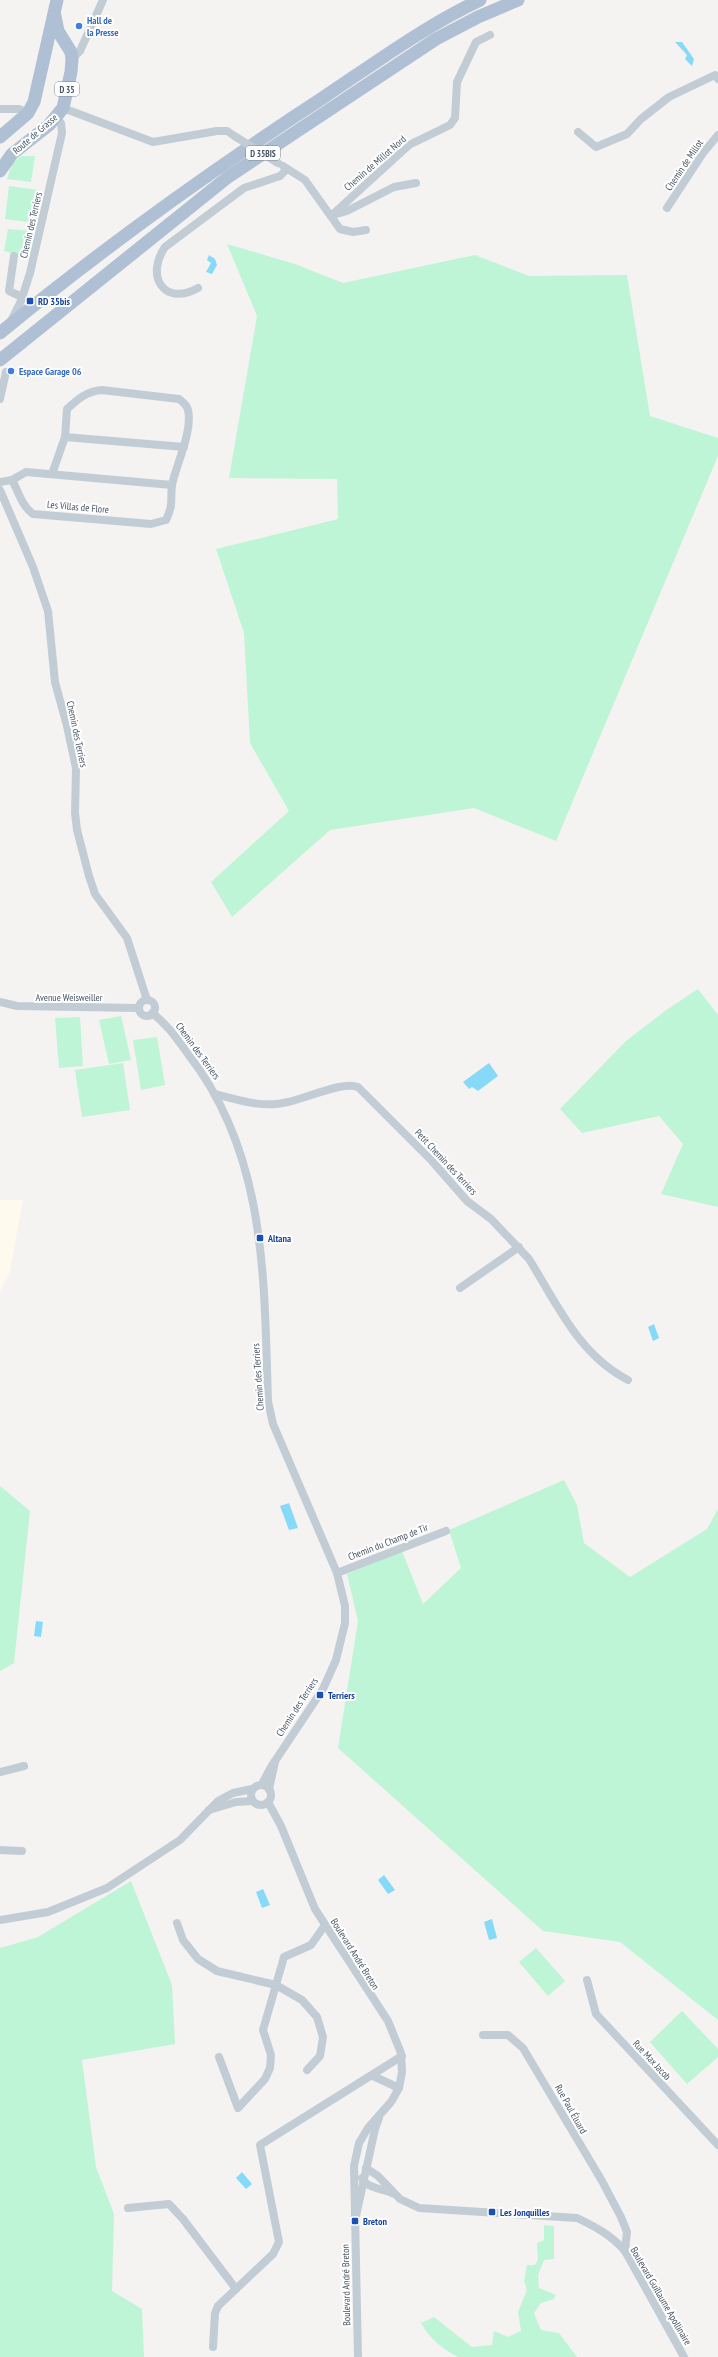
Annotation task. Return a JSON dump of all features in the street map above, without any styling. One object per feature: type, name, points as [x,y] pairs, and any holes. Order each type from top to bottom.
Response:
[{"type":"main road","name":"Route de Grasse","points":[[0,138],[28,113],[37,92],[55,16],[57,0]]},
{"type":"main road","name":"D 35BIS","points":[[1,333],[151,216],[203,178],[432,26],[480,0]]},
{"type":"main road","name":"D 35BIS","points":[[0,360],[228,177],[436,39],[478,17],[518,0]]},
{"type":"main road","name":"Route de Grasse","points":[[2,166],[59,113],[71,72],[72,59],[71,52],[64,43],[58,31],[55,16]]},
{"type":"main road","points":[[47,50],[64,43]]},
{"type":"street","points":[[72,59],[80,51],[103,0]]},
{"type":"street","name":"Chemin de Millot Nord","points":[[331,216],[409,145],[450,125],[455,118],[457,82],[476,42],[490,35]]},
{"type":"street","points":[[578,132],[596,146],[627,134],[641,119],[669,97],[704,78],[715,74],[718,79]]},
{"type":"street","points":[[0,109],[19,109],[28,113]]},
{"type":"street","points":[[59,113],[153,142],[217,131],[226,131],[305,180],[340,229],[345,232],[366,230]]},
{"type":"street","name":"Chemin des Terriers","points":[[1,333],[16,313],[22,297],[41,227],[62,132],[59,113]]},
{"type":"street","name":"Chemin de Millot","points":[[667,208],[703,153],[718,135]]},
{"type":"street","points":[[198,288],[187,294],[171,293],[159,283],[157,272],[158,258],[165,247],[244,188],[280,176],[287,169]]},
{"type":"street","name":"Chemin de Millot Nord","points":[[331,216],[347,211],[394,187],[416,183]]},
{"type":"street","points":[[14,256],[9,291],[22,297]]},
{"type":"street","points":[[0,399],[6,372]]},
{"type":"street","name":"Les Villas de Flore","points":[[12,480],[20,492],[22,502],[33,514],[151,524],[166,520],[172,506],[172,485],[184,447],[189,411],[187,405],[178,399],[102,390],[94,390],[82,396],[67,409],[65,437],[52,474]]},
{"type":"street","points":[[65,437],[184,447]]},
{"type":"street","points":[[0,482],[12,480],[26,472],[172,485]]},
{"type":"street","name":"Chemin des Terriers","points":[[0,490],[33,567],[48,610],[55,682],[66,721],[76,768],[75,813],[77,830],[89,876],[95,894],[127,938],[146,1000]]},
{"type":"street","points":[[146,1000],[154,1004],[152,1013],[145,1015],[141,1013],[139,1008],[141,1003],[146,1000]]},
{"type":"street","name":"Avenue Weisweiller","points":[[0,1002],[17,1006],[139,1008]]},
{"type":"street","name":"Chemin des Terriers","points":[[152,1013],[163,1021],[205,1075],[233,1129],[258,1219],[265,1302],[268,1401],[272,1424],[337,1573],[344,1606],[345,1623],[336,1660],[320,1695],[275,1762],[266,1786]]},
{"type":"street","name":"Petit Chemin des Terriers","points":[[215,1094],[245,1101],[275,1105],[303,1099],[344,1085],[351,1084],[358,1087],[432,1161],[467,1201],[491,1219],[519,1247],[529,1259],[583,1345],[613,1372],[628,1380]]},
{"type":"street","points":[[460,1288],[519,1247]]},
{"type":"street","name":"Chemin du Champ de Tir","points":[[337,1573],[446,1531]]},
{"type":"street","points":[[0,1772],[24,1766]]},
{"type":"street","points":[[0,1920],[48,1912],[107,1888],[180,1840],[208,1810],[218,1801],[233,1793],[252,1789],[256,1785],[266,1786],[271,1797],[268,1802],[260,1805],[252,1801],[236,1802],[208,1810]]},
{"type":"street","points":[[252,1789],[252,1801]]},
{"type":"street","name":"Boulevard André Breton","points":[[268,1802],[281,1826],[313,1904],[325,1925],[388,2021],[398,2042],[402,2056],[399,2088],[381,2114],[368,2128],[359,2143],[354,2166],[354,2220],[359,2354]]},
{"type":"street","points":[[0,1850],[22,1851]]},
{"type":"street","points":[[177,1923],[183,1940],[198,1959],[217,1971],[276,1985],[302,2000],[317,2017],[323,2037],[320,2056],[307,2070]]},
{"type":"street","points":[[219,2057],[238,2108],[266,2079],[270,2068],[271,2055],[264,2030],[284,1957],[311,1945],[325,1925]]},
{"type":"street","name":"Rue Max Jacob","points":[[587,1980],[596,2014],[718,2145]]},
{"type":"street","name":"Rue Paul Éluard","points":[[483,2035],[508,2035],[523,2048],[602,2181],[622,2220],[627,2232],[625,2251]]},
{"type":"street","points":[[213,2347],[215,2313],[222,2300],[236,2289],[273,2254],[279,2242],[260,2145],[270,2136],[373,2076],[402,2056]]},
{"type":"street","points":[[373,2076],[399,2088]]},
{"type":"street","name":"Boulevard André Breton","points":[[366,2168],[374,2129],[381,2114]]},
{"type":"street","points":[[354,2166],[362,2178]]},
{"type":"street","points":[[354,2182],[362,2178],[366,2168]]},
{"type":"street","name":"Boulevard Guillaume Apollinaire","points":[[366,2168],[378,2176],[393,2193]]},
{"type":"street","name":"Boulevard André Breton","points":[[354,2220],[360,2205],[362,2178]]},
{"type":"street","name":"Boulevard Guillaume Apollinaire","points":[[362,2178],[419,2208],[577,2218],[615,2240],[625,2251],[684,2357]]},
{"type":"street","points":[[128,2208],[169,2204],[184,2219],[236,2289]]},
{"type":"street","points":[[615,2240],[622,2230],[622,2220]]},
{"type":"shaded area","points":[[0,1200],[23,1200],[10,1271],[0,1291]]},
{"type":"green space","points":[[21,156],[35,156],[31,182],[7,179],[12,164]]},
{"type":"green space","points":[[9,186],[39,190],[35,223],[5,219]]},
{"type":"green space","points":[[8,229],[32,231],[35,235],[30,258],[4,251]]},
{"type":"green space","points":[[227,244],[295,264],[343,283],[475,255],[529,276],[627,275],[650,416],[718,438],[718,456],[556,841],[474,808],[330,830],[232,917],[211,882],[289,811],[250,743],[244,633],[216,549],[338,519],[337,479],[229,478],[257,316]]},
{"type":"green space","points":[[698,989],[718,1015],[718,1207],[661,1194],[683,1144],[659,1116],[582,1133],[560,1109],[626,1041],[665,1011]]},
{"type":"green space","points":[[121,1016],[131,1060],[109,1064],[99,1020]]},
{"type":"green space","points":[[80,1017],[83,1066],[59,1068],[55,1018]]},
{"type":"green space","points":[[157,1037],[165,1085],[141,1090],[133,1040]]},
{"type":"green space","points":[[123,1063],[130,1110],[82,1117],[75,1070]]},
{"type":"green space","points":[[564,1480],[577,1505],[584,1543],[630,1577],[707,1529],[718,1509],[718,2020],[620,1942],[543,1931],[338,1748],[358,1621],[347,1574],[402,1551],[423,1604],[461,1568],[449,1530]]},
{"type":"green space","points":[[0,1486],[30,1511],[14,1663],[0,1671]]},
{"type":"green space","points":[[131,1881],[172,1985],[175,2044],[82,2060],[96,2167],[114,2214],[112,2291],[142,2309],[144,2357],[0,2357],[0,1948],[38,1937]]},
{"type":"green space","points":[[536,1948],[565,1981],[548,1996],[519,1962]]},
{"type":"green space","points":[[682,2011],[718,2049],[718,2057],[687,2084],[650,2042]]},
{"type":"green space","points":[[544,2225],[554,2226],[554,2259],[544,2260],[538,2275],[539,2288],[556,2295],[554,2299],[541,2303],[534,2313],[541,2330],[559,2333],[577,2357],[458,2357],[437,2343],[421,2323],[434,2317],[472,2347],[492,2345],[494,2331],[508,2337],[521,2331],[518,2312],[527,2290],[524,2281],[527,2265],[535,2265],[538,2259],[537,2243],[544,2240]]},
{"type":"water","points":[[675,42],[682,42],[694,59],[692,66],[685,59],[687,55]]},
{"type":"water","points":[[209,255],[215,259],[217,265],[212,274],[206,272],[211,263],[207,260]]},
{"type":"water","points":[[489,1063],[498,1076],[478,1091],[472,1087],[469,1089],[463,1082]]},
{"type":"water","points":[[654,1324],[659,1338],[653,1341],[648,1327]]},
{"type":"water","points":[[289,1503],[298,1528],[289,1530],[280,1506]]},
{"type":"water","points":[[36,1621],[43,1622],[41,1637],[34,1636]]},
{"type":"water","points":[[384,1875],[395,1890],[388,1894],[378,1880]]},
{"type":"water","points":[[263,1889],[270,1905],[262,1908],[256,1892]]},
{"type":"water","points":[[492,1919],[497,1938],[489,1940],[484,1922]]},
{"type":"water","points":[[242,2172],[252,2184],[246,2189],[236,2178]]},
{"type":"place","name":"Hall de la Presse","points":[[79,26]]},
{"type":"place","name":"RD 35bis","points":[[30,301]]},
{"type":"place","name":"Espace Garage 06","points":[[11,371]]},
{"type":"place","name":"Altana","points":[[260,1238]]},
{"type":"place","name":"Terriers","points":[[320,1695]]},
{"type":"place","name":"Les Jonquilles","points":[[492,2212]]},
{"type":"place","name":"Breton","points":[[355,2221]]}]
